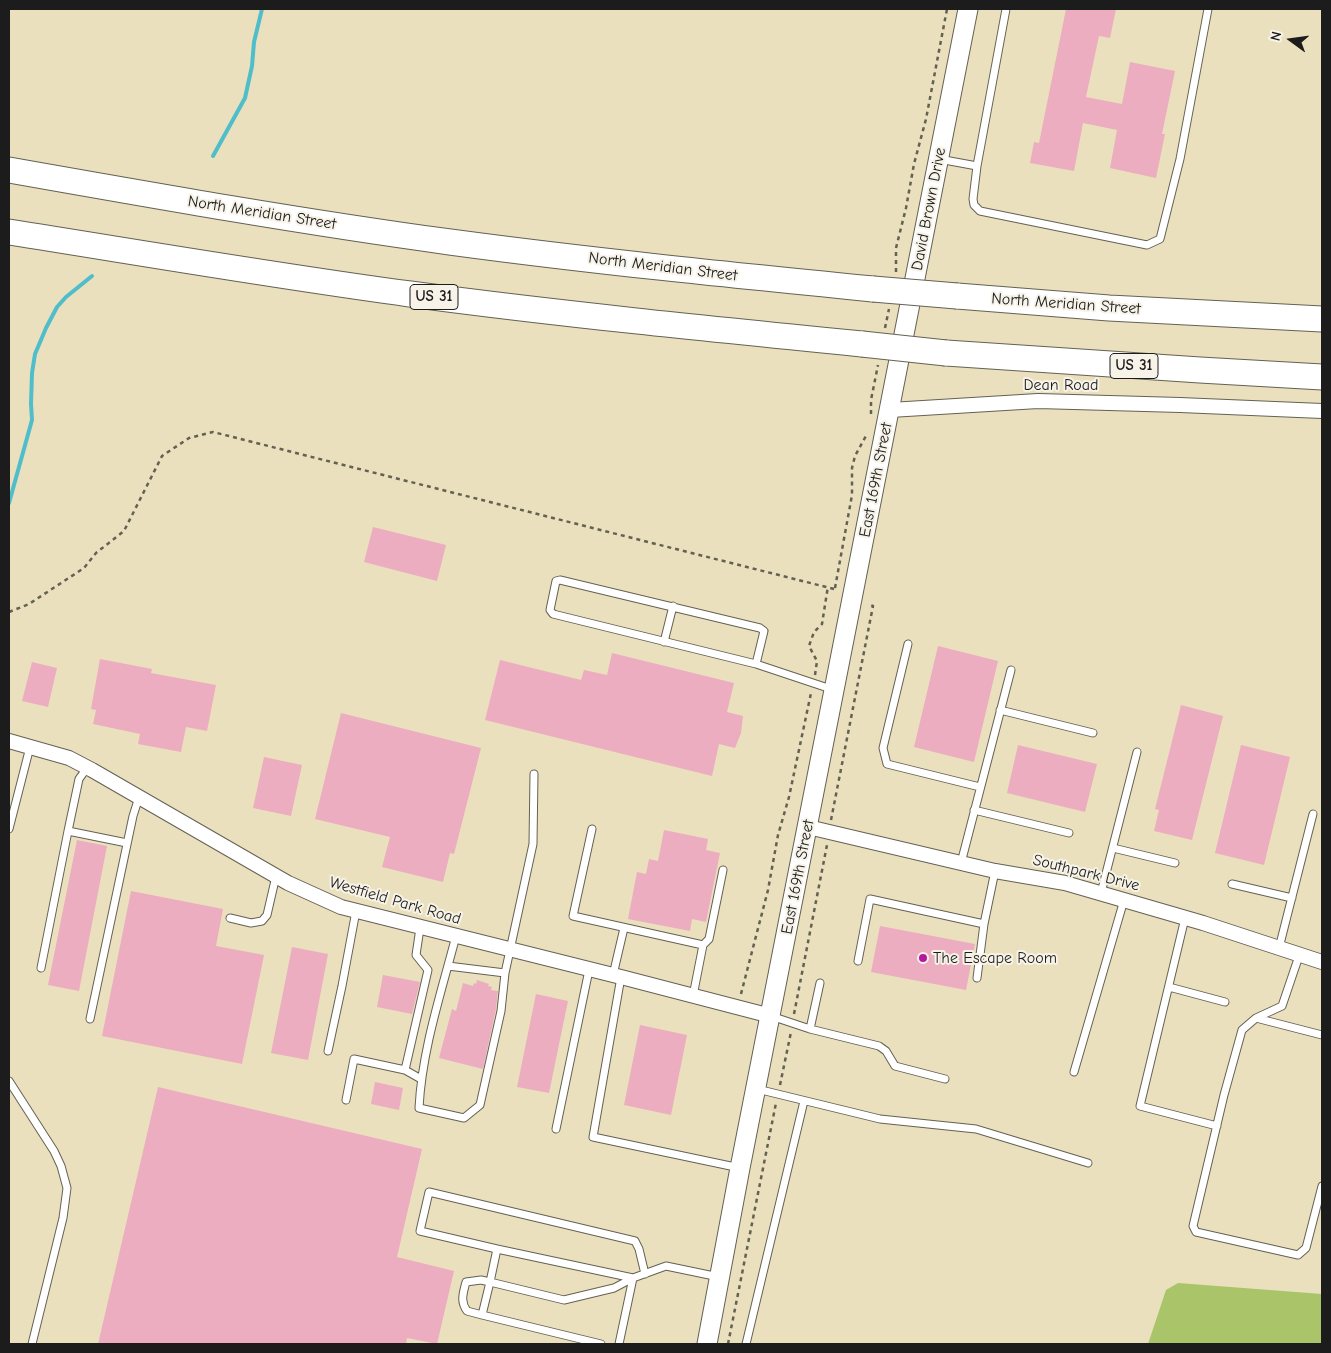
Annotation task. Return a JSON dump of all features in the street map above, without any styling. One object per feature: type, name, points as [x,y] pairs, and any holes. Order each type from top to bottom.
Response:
[{"type":"highway","points":[[9,156],[46,177]]},
{"type":"highway","name":"North Meridian Street","points":[[9,170],[328,224],[452,242],[722,274],[873,289],[1119,309],[1322,320]]},
{"type":"highway","name":"US 31","points":[[9,232],[320,282],[608,318],[946,352],[1322,377]]},
{"type":"street","name":"David Brown Drive","points":[[890,410],[968,9]]},
{"type":"street","name":"Dean Road","points":[[890,410],[1038,402],[1322,410]]},
{"type":"street","name":"East 169th Street","points":[[707,1344],[890,410]]},
{"type":"street","name":"Westfield Park Road","points":[[9,741],[69,758],[276,876],[315,896],[356,911],[771,1016]]},
{"type":"street","name":"Southpark Drive","points":[[808,827],[996,871],[1065,883],[1186,918],[1298,956],[1322,962]]},
{"type":"lane","points":[[1006,9],[977,166],[974,205],[980,211],[1147,245],[1160,239],[1180,159],[1208,9]]},
{"type":"lane","points":[[939,159],[977,166]]},
{"type":"lane","points":[[756,664],[764,631],[760,628],[673,606],[560,580],[556,581],[550,610],[553,614],[756,664],[834,690]]},
{"type":"lane","points":[[664,642],[673,606]]},
{"type":"lane","points":[[908,644],[883,748],[887,764],[980,787]]},
{"type":"lane","points":[[962,863],[1010,670]]},
{"type":"lane","points":[[1000,710],[1093,733]]},
{"type":"lane","points":[[9,829],[30,747]]},
{"type":"lane","points":[[1101,893],[1137,752]]},
{"type":"lane","points":[[41,968],[79,779],[87,768]]},
{"type":"lane","points":[[456,936],[421,1079],[419,1108],[464,1118],[480,1105],[501,1011],[505,974],[533,844],[534,774]]},
{"type":"lane","points":[[90,1019],[139,797]]},
{"type":"lane","points":[[974,810],[1069,834]]},
{"type":"lane","points":[[1279,949],[1313,814]]},
{"type":"lane","points":[[592,829],[573,916],[703,945]]},
{"type":"lane","points":[[68,831],[128,843]]},
{"type":"lane","points":[[1113,848],[1176,863]]},
{"type":"lane","points":[[693,996],[703,945],[709,939],[723,870]]},
{"type":"lane","points":[[977,978],[984,924],[996,871]]},
{"type":"lane","points":[[230,918],[251,923],[262,921],[267,915],[276,876]]},
{"type":"lane","points":[[1232,884],[1292,898]]},
{"type":"lane","points":[[858,961],[870,899],[984,924]]},
{"type":"lane","points":[[1074,1072],[1124,900]]},
{"type":"lane","points":[[328,1051],[356,911]]},
{"type":"lane","points":[[1186,918],[1140,1106],[1217,1126]]},
{"type":"lane","points":[[405,1070],[428,970],[416,955],[420,928]]},
{"type":"lane","points":[[624,928],[593,1137],[740,1168]]},
{"type":"lane","points":[[1298,956],[1282,1006],[1256,1018],[1242,1030],[1193,1226],[1196,1232],[1298,1255],[1306,1248],[1322,1186]]},
{"type":"lane","points":[[448,966],[505,974]]},
{"type":"lane","points":[[556,1130],[589,970]]},
{"type":"lane","points":[[810,1029],[820,983]]},
{"type":"lane","points":[[1169,987],[1225,1002]]},
{"type":"lane","points":[[771,1016],[810,1029],[880,1046],[886,1051],[895,1066],[945,1079]]},
{"type":"lane","points":[[1256,1018],[1322,1035]]},
{"type":"lane","points":[[346,1100],[354,1059],[405,1070],[421,1079]]},
{"type":"lane","points":[[9,1081],[54,1151],[61,1166],[67,1188],[63,1218],[32,1344]]},
{"type":"lane","points":[[757,1089],[880,1119],[976,1128],[1088,1162]]},
{"type":"lane","points":[[746,1344],[804,1101]]},
{"type":"lane","points":[[633,1278],[420,1231],[429,1192],[634,1241],[639,1249],[644,1274]]},
{"type":"lane","points":[[482,1316],[497,1249]]},
{"type":"lane","points":[[601,1344],[467,1311],[462,1304],[466,1282],[481,1280],[564,1300],[614,1288],[633,1278],[666,1266],[719,1277]]},
{"type":"lane","points":[[618,1344],[633,1278]]},
{"type":"path","points":[[9,612],[29,604],[84,568],[96,553],[124,531],[162,456],[189,438],[213,432],[828,586],[853,598]]},
{"type":"path","points":[[728,1344],[873,606]]},
{"type":"path","points":[[738,1008],[768,890],[778,835],[789,797]]},
{"type":"green space","points":[[1178,1283],[1322,1294],[1322,1344],[1148,1344],[1166,1290]]},
{"type":"building","points":[[1066,9],[1116,9],[1110,38],[1099,36],[1086,97],[1122,104],[1130,62],[1175,71],[1162,134],[1165,134],[1156,178],[1110,168],[1117,130],[1083,123],[1074,171],[1030,163],[1034,142],[1039,143]]},
{"type":"building","points":[[373,527],[446,545],[437,581],[364,562]]},
{"type":"building","points":[[938,646],[998,661],[974,762],[914,747]]},
{"type":"building","points":[[612,653],[734,683],[727,712],[743,716],[741,733],[735,748],[719,744],[712,776],[485,720],[500,660],[581,680],[584,670],[607,675]]},
{"type":"building","points":[[100,659],[152,669],[151,673],[216,685],[207,731],[186,727],[181,752],[138,744],[140,734],[93,724],[96,710],[91,709]]},
{"type":"building","points":[[32,662],[57,668],[48,707],[22,701]]},
{"type":"building","points":[[1181,705],[1223,716],[1192,840],[1154,831],[1159,810],[1155,809]]},
{"type":"building","points":[[341,713],[481,748],[454,854],[450,853],[443,882],[382,867],[390,837],[315,819]]},
{"type":"building","points":[[1018,745],[1097,764],[1085,812],[1007,793]]},
{"type":"building","points":[[1241,745],[1290,757],[1264,865],[1215,853]]},
{"type":"building","points":[[264,757],[302,765],[291,816],[253,808]]},
{"type":"building","points":[[664,830],[708,839],[706,850],[720,853],[706,922],[692,919],[690,931],[628,919],[637,872],[646,874],[649,859],[658,861]]},
{"type":"building","points":[[77,840],[107,846],[79,991],[48,985]]},
{"type":"building","points":[[131,891],[223,909],[216,946],[264,955],[242,1064],[102,1036]]},
{"type":"building","name":"The Escape Room","points":[[880,926],[975,944],[966,990],[871,972]]},
{"type":"building","points":[[292,947],[328,954],[308,1060],[271,1053]]},
{"type":"building","points":[[383,975],[420,982],[412,1014],[377,1007]]},
{"type":"building","points":[[477,980],[489,984],[488,986],[492,987],[491,990],[498,991],[483,1069],[439,1058],[452,1009],[456,1011],[463,983],[473,986]]},
{"type":"building","points":[[536,994],[568,1001],[549,1093],[517,1087]]},
{"type":"building","points":[[640,1025],[687,1035],[671,1115],[624,1105]]},
{"type":"building","points":[[375,1082],[403,1088],[399,1110],[371,1104]]},
{"type":"building","points":[[158,1087],[422,1149],[397,1257],[454,1271],[437,1344],[407,1338],[406,1344],[98,1344]]},
{"type":"waterway","points":[[213,156],[245,98],[252,66],[254,42],[262,9]]},
{"type":"waterway","points":[[9,503],[32,420],[32,373],[35,354],[57,307],[66,297],[92,276]]},
{"type":"place","name":"The Escape Room","points":[[923,958]]}]
